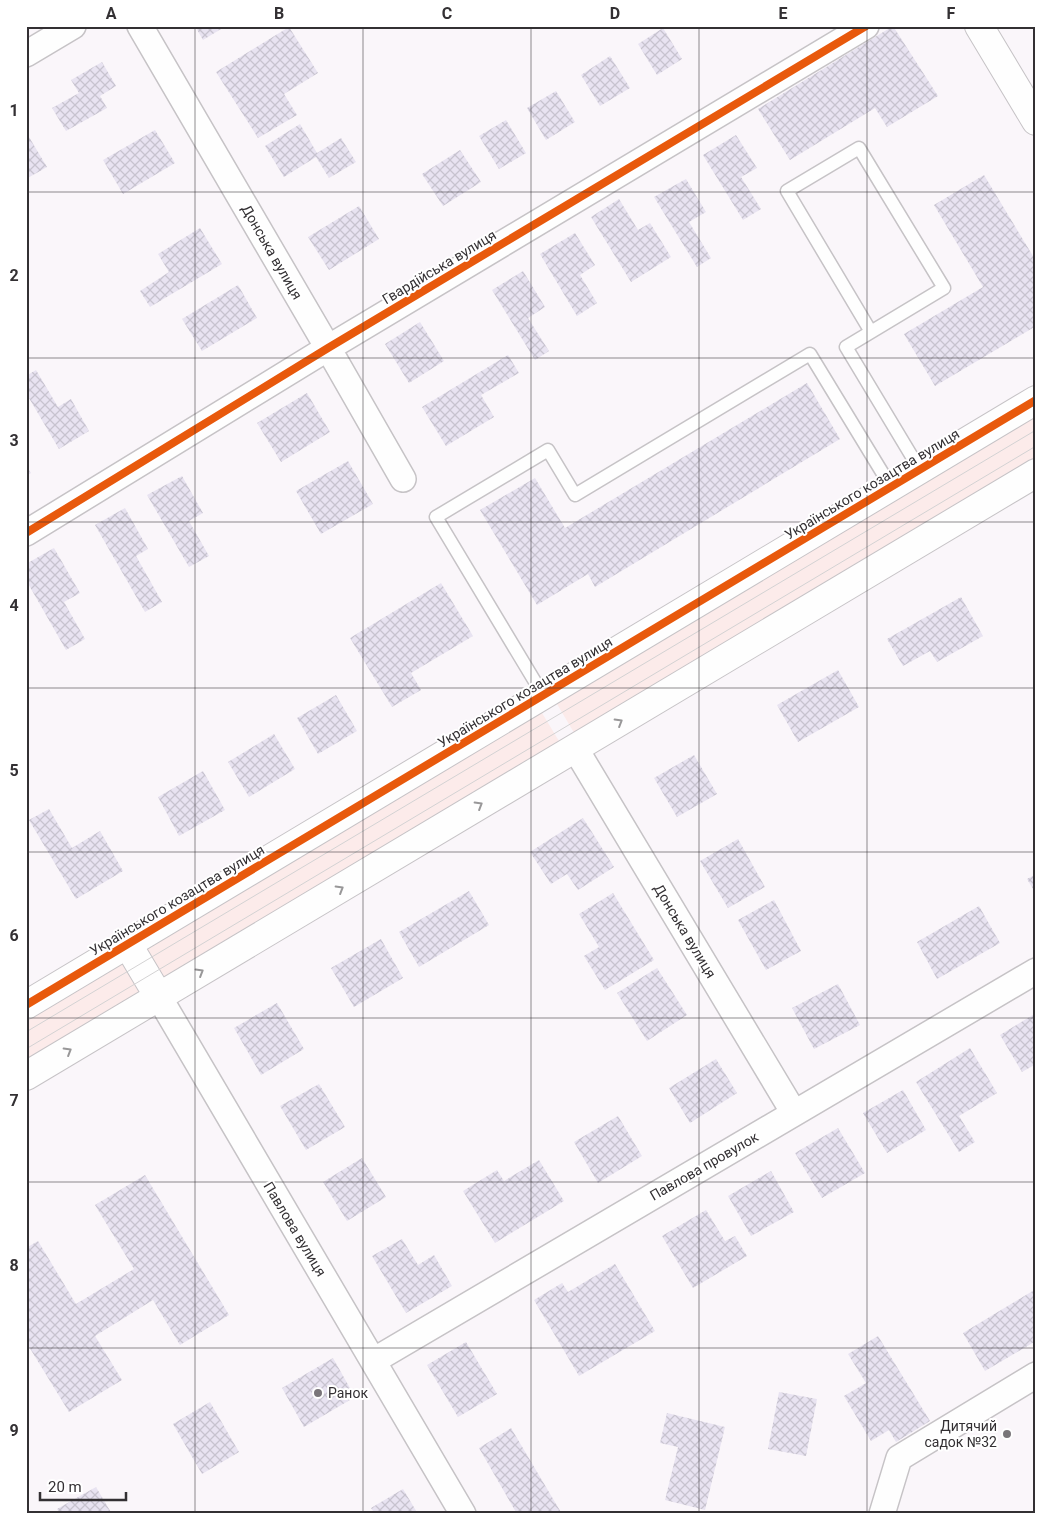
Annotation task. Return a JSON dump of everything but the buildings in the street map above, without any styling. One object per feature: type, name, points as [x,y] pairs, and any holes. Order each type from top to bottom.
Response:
[{"type":"street","points":[[26,54],[73,26]]},
{"type":"street","name":"Донська вулиця","points":[[140,26],[403,479]]},
{"type":"street","name":"Гвардійська вулиця","points":[[26,533],[328,348],[866,26]]},
{"type":"street","points":[[980,26],[1036,121]]},
{"type":"street","name":"Українського козацтва вулиця","points":[[26,1005],[1036,400]]},
{"type":"street","points":[[26,1076],[1036,473]]},
{"type":"street","name":"Донська вулиця","points":[[575,748],[794,1113]]},
{"type":"street","name":"Павлова вулиця","points":[[128,945],[463,1514]]},
{"type":"street","name":"Павлова провулок","points":[[373,1361],[1036,971]]},
{"type":"street","points":[[882,1514],[898,1458],[1036,1375]]},
{"type":"lane","points":[[871,332],[787,191],[860,148],[944,288],[871,332],[846,347],[920,470]]},
{"type":"lane","points":[[543,695],[436,517],[548,450],[575,495],[810,354],[891,487]]},
{"type":"shaded area","points":[[1036,411],[1036,463],[576,736],[554,699]]},
{"type":"shaded area","points":[[539,708],[562,746],[162,986],[139,947]]},
{"type":"shaded area","points":[[126,956],[149,994],[26,1067],[26,1015]]},
{"type":"tram line","points":[[26,1032],[1036,430]]},
{"type":"tram line","points":[[26,1049],[1036,446]]},
{"type":"cycle path","points":[[26,533],[328,348],[866,26]]},
{"type":"cycle path","points":[[26,1005],[1036,400]]},
{"type":"place","name":"Ранок","points":[[318,1393]]},
{"type":"place","name":"Дитячий садок №32","points":[[1007,1434]]}]
